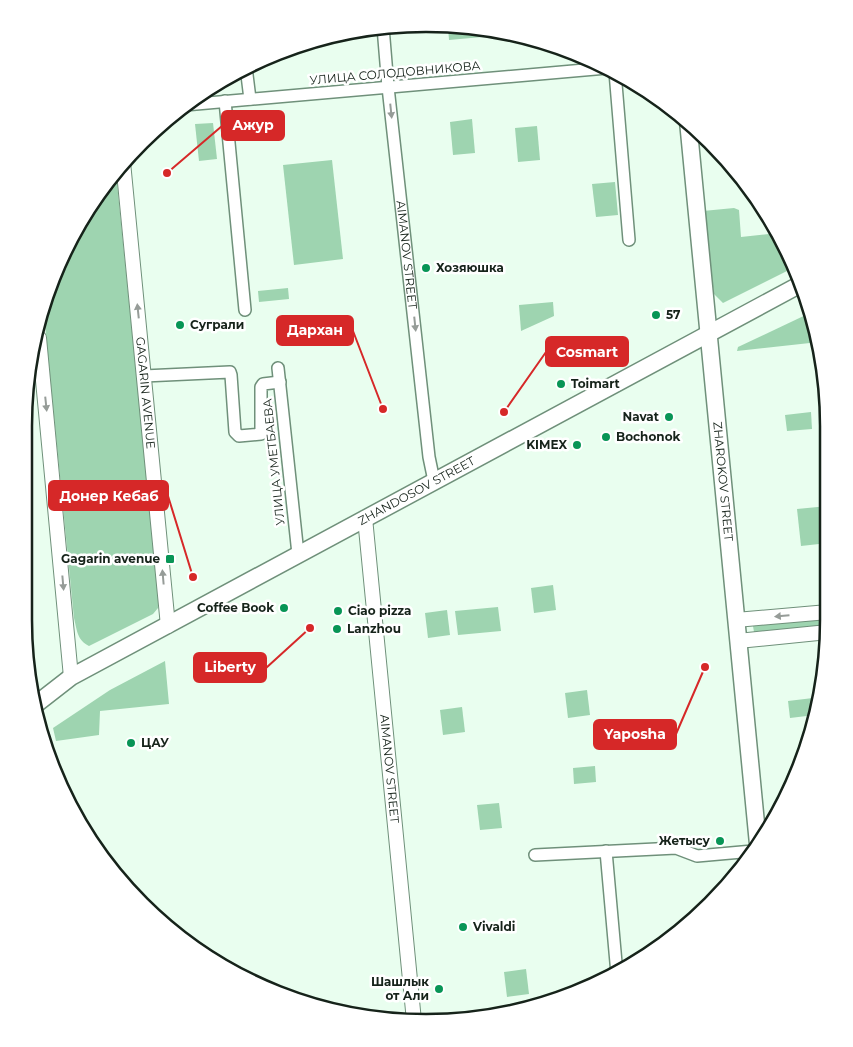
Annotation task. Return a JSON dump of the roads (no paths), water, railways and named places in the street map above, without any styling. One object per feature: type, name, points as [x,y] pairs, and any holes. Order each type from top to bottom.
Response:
[{"type":"main road","name":"ZHAROKOV STREET","points":[[689,133],[757,834]]},
{"type":"main road","name":"ZHANDOSOV STREET","points":[[41,701],[71,678],[795,287]]},
{"type":"street","name":"AIMANOV STREET","points":[[384,35],[428,447],[434,481]]},
{"type":"street","name":"УЛИЦА СОЛОДОВНИКОВА","points":[[202,103],[593,69]]},
{"type":"street","points":[[247,76],[250,99]]},
{"type":"street","points":[[616,81],[629,240]]},
{"type":"street","points":[[224,101],[245,310]]},
{"type":"street","name":"GAGARIN AVENUE","points":[[124,174],[168,626]]},
{"type":"street","points":[[40,350],[71,678]]},
{"type":"street","name":"УЛИЦА УМЕТБАЕВА","points":[[278,368],[298,554]]},
{"type":"street","points":[[144,376],[230,372],[235,432],[238,436],[261,434],[261,387],[263,384],[280,382]]},
{"type":"street","name":"AIMANOV STREET","points":[[365,518],[413,1014]]},
{"type":"street","points":[[736,620],[820,613]]},
{"type":"street","points":[[738,641],[820,633]]},
{"type":"street","points":[[535,856],[676,848],[696,856],[745,852]]},
{"type":"street","points":[[606,851],[616,966]]},
{"type":"place","name":"Ажур","points":[[167,173]]},
{"type":"place","name":"Хозяюшка","points":[[426,268]]},
{"type":"place","name":"57","points":[[656,315]]},
{"type":"place","name":"Суграли","points":[[180,325]]},
{"type":"place","name":"Toimart","points":[[561,384]]},
{"type":"place","name":"Дархан","points":[[383,409]]},
{"type":"place","name":"Cosmart","points":[[504,412]]},
{"type":"place","name":"Navat","points":[[669,417]]},
{"type":"place","name":"Bochonok","points":[[606,437]]},
{"type":"place","name":"KIMEX","points":[[577,445]]},
{"type":"place","name":"Gagarin avenue","points":[[170,559]]},
{"type":"place","name":"Донер Кебаб","points":[[193,577]]},
{"type":"place","name":"Coffee Book","points":[[284,608]]},
{"type":"place","name":"Ciao pizza","points":[[338,611]]},
{"type":"place","name":"Liberty","points":[[310,628]]},
{"type":"place","name":"Lanzhou","points":[[337,629]]},
{"type":"place","name":"Yaposha","points":[[705,667]]},
{"type":"place","name":"ЦАУ","points":[[131,743]]},
{"type":"place","name":"Жетысу","points":[[720,841]]},
{"type":"place","name":"Vivaldi","points":[[463,927]]},
{"type":"place","name":"Шашлык от Али","points":[[439,989]]}]
